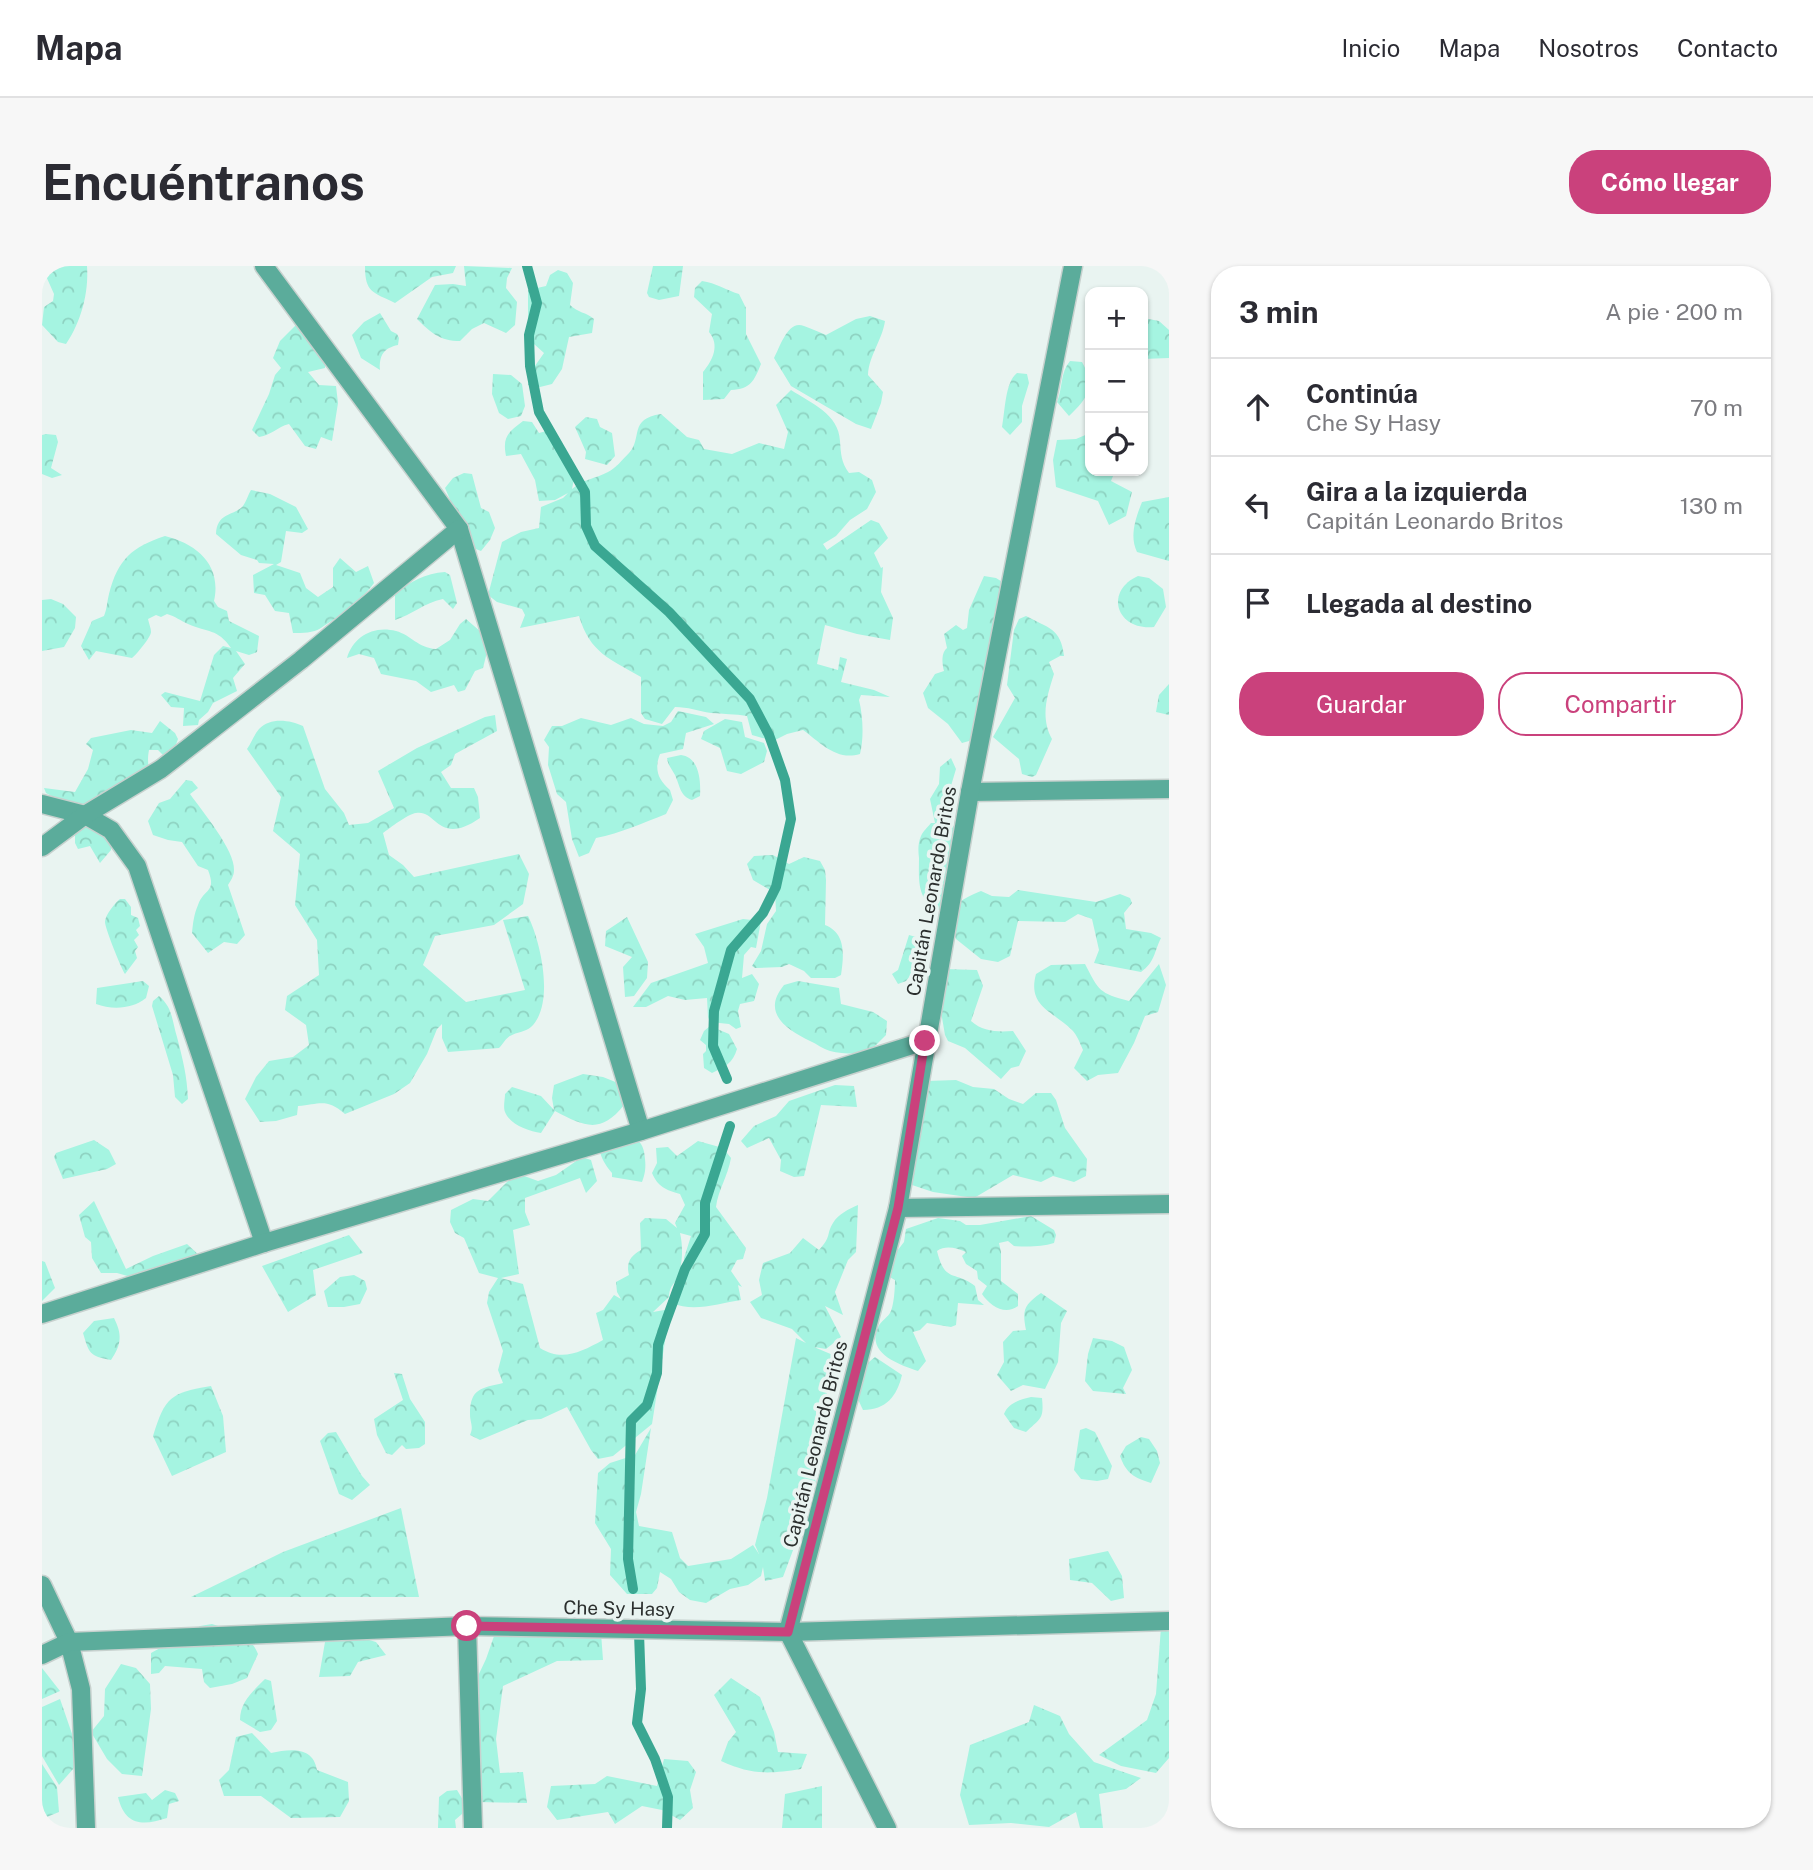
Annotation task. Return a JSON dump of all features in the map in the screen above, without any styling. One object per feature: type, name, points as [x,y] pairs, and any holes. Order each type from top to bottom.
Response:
[{"type":"street","points":[[264,266],[458,529],[641,1131]]},
{"type":"street","name":"Capitán Leonardo Britos","points":[[788,1632],[898,1208],[970,792],[1073,266]]},
{"type":"street","points":[[42,847],[85,815],[161,769],[301,660],[458,529]]},
{"type":"street","points":[[970,792],[1169,789]]},
{"type":"street","points":[[42,804],[85,815],[111,830],[137,866],[264,1243]]},
{"type":"street","points":[[42,1314],[264,1243],[641,1131],[925,1041]]},
{"type":"street","points":[[898,1208],[1169,1204]]},
{"type":"street","points":[[42,1585],[69,1642],[81,1689],[86,1828]]},
{"type":"street","name":"Che Sy Hasy","points":[[69,1642],[467,1626],[788,1632],[1169,1621]]},
{"type":"street","points":[[467,1626],[473,1828]]},
{"type":"street","points":[[788,1632],[887,1828]]},
{"type":"street","points":[[42,1655],[69,1642]]},
{"type":"green space","points":[[51,266],[87,266],[83,307],[66,344],[58,342],[42,325],[44,307],[53,301],[54,294],[46,276]]},
{"type":"green space","points":[[365,266],[456,266],[453,273],[432,277],[395,303],[369,287]]},
{"type":"green space","points":[[464,266],[512,268],[506,288],[517,302],[515,325],[506,333],[484,323],[472,329],[460,341],[453,341],[436,335],[417,319],[435,285],[466,286]]},
{"type":"green space","points":[[653,266],[683,266],[679,296],[659,300],[649,297],[647,293]]},
{"type":"green space","points":[[558,270],[567,273],[573,283],[570,305],[594,319],[592,333],[569,337],[562,369],[552,384],[540,387],[528,385],[530,373],[544,353],[534,344],[534,333],[528,324],[528,290],[546,286],[550,275]]},
{"type":"green space","points":[[702,281],[739,294],[746,308],[746,334],[761,364],[751,383],[731,390],[724,399],[703,400],[703,372],[710,363],[715,347],[709,332],[712,314],[694,297],[695,288]]},
{"type":"green space","points":[[380,313],[391,331],[399,338],[398,345],[383,353],[380,370],[361,358],[352,335],[364,322]]},
{"type":"green space","points":[[870,316],[885,321],[868,375],[883,392],[871,429],[856,424],[791,386],[774,358],[785,335],[793,326],[804,326],[826,335],[856,319]]},
{"type":"green space","points":[[1148,319],[1159,321],[1169,330],[1169,358],[1148,359]]},
{"type":"green space","points":[[296,325],[328,335],[325,368],[308,372],[319,385],[336,386],[338,403],[332,441],[321,437],[316,449],[305,446],[289,424],[259,437],[252,430],[275,375],[281,368],[273,358],[280,341]]},
{"type":"green space","points":[[1070,361],[1082,362],[1085,369],[1085,398],[1069,416],[1057,402]]},
{"type":"green space","points":[[1017,373],[1027,374],[1029,383],[1022,406],[1022,422],[1010,435],[1002,427],[1008,390]]},
{"type":"green space","points":[[493,374],[511,375],[522,384],[525,406],[521,416],[508,419],[499,413],[492,394]]},
{"type":"green space","points":[[791,390],[823,410],[835,423],[846,469],[849,473],[859,472],[872,480],[876,492],[867,509],[823,544],[827,550],[871,520],[879,523],[888,538],[874,553],[881,568],[883,567],[881,592],[893,618],[890,640],[825,625],[817,664],[838,670],[840,657],[847,659],[841,682],[890,697],[861,695],[860,754],[851,756],[836,753],[803,730],[773,741],[752,735],[747,716],[675,707],[662,724],[645,719],[641,713],[641,677],[602,654],[589,639],[579,616],[520,628],[525,615],[522,609],[497,602],[488,595],[502,542],[521,532],[539,528],[541,507],[563,498],[568,493],[555,500],[539,501],[535,480],[521,454],[506,456],[506,439],[523,421],[532,422],[539,433],[550,430],[559,439],[575,474],[572,489],[613,469],[633,447],[644,420],[661,414],[687,437],[699,440],[704,449],[732,454],[759,443],[784,449],[788,432],[776,405]]},
{"type":"green space","points":[[586,417],[597,419],[600,427],[612,433],[615,456],[607,465],[585,459],[586,452],[575,427]]},
{"type":"green space","points":[[42,435],[56,435],[58,442],[51,468],[62,475],[52,478],[42,474]]},
{"type":"green space","points":[[1085,435],[1085,476],[1113,476],[1111,481],[1132,492],[1126,516],[1109,525],[1098,501],[1056,487],[1053,460],[1057,440],[1076,439]]},
{"type":"green space","points":[[464,473],[472,474],[481,508],[489,512],[495,528],[481,551],[468,546],[462,516],[455,511],[445,488],[453,478]]},
{"type":"green space","points":[[251,490],[270,494],[296,507],[308,529],[302,533],[286,531],[281,562],[276,565],[300,573],[306,588],[318,597],[333,587],[333,568],[340,558],[356,572],[368,566],[374,583],[349,608],[318,630],[293,633],[289,613],[275,611],[265,595],[254,593],[253,575],[274,564],[259,563],[241,555],[216,534],[219,522],[243,506]]},
{"type":"green space","points":[[1169,497],[1169,561],[1137,552],[1133,533],[1142,502]]},
{"type":"green space","points":[[165,536],[187,544],[204,558],[214,577],[214,601],[218,607],[227,611],[229,621],[259,636],[257,652],[249,655],[236,651],[245,664],[233,678],[237,691],[213,703],[198,725],[183,726],[184,708],[171,707],[161,695],[165,692],[200,701],[214,655],[223,646],[231,648],[221,637],[167,614],[148,619],[150,634],[132,658],[96,651],[89,660],[81,646],[92,621],[104,616],[113,582],[122,563],[135,550]]},
{"type":"green space","points":[[445,572],[450,575],[457,603],[453,609],[443,599],[395,620],[395,593],[425,576]]},
{"type":"green space","points":[[984,576],[1004,583],[989,722],[969,741],[962,743],[948,724],[928,708],[923,693],[935,674],[944,671],[942,662],[947,648],[944,634],[956,625],[963,630],[967,628],[969,610]]},
{"type":"green space","points":[[1138,576],[1149,578],[1163,589],[1166,607],[1154,627],[1141,627],[1131,623],[1123,617],[1119,609],[1121,591]]},
{"type":"green space","points":[[51,599],[63,604],[76,617],[75,628],[64,647],[42,651],[42,600]]},
{"type":"green space","points":[[1026,616],[1056,634],[1064,656],[1049,662],[1054,674],[1047,698],[1046,723],[1052,739],[1036,775],[1032,777],[1022,774],[1019,759],[993,737],[1015,698],[1007,685],[1014,630],[1019,619]]},
{"type":"green space","points":[[466,619],[481,632],[488,648],[483,668],[475,671],[465,690],[458,692],[454,685],[431,692],[416,681],[381,674],[374,658],[359,654],[347,658],[359,639],[379,630],[396,631],[424,646],[436,649],[450,640]]},
{"type":"green space","points":[[1169,684],[1169,715],[1156,712],[1159,695]]},
{"type":"green space","points":[[678,711],[706,717],[714,724],[686,733],[683,749],[660,754],[658,774],[670,790],[673,800],[666,814],[623,831],[596,838],[589,853],[579,857],[572,839],[566,802],[557,794],[548,765],[549,747],[544,740],[552,726],[562,726],[581,718],[611,725],[631,718],[644,724],[663,726],[671,722]]},
{"type":"green space","points":[[495,715],[497,731],[455,754],[451,765],[441,772],[451,788],[474,788],[478,797],[480,818],[455,829],[440,825],[423,813],[416,813],[383,833],[389,855],[414,877],[519,854],[529,874],[523,904],[494,925],[435,936],[423,965],[466,1002],[525,990],[503,920],[528,916],[537,941],[543,973],[544,989],[538,1017],[531,1027],[509,1037],[499,1048],[448,1052],[442,1038],[442,1024],[410,1083],[394,1094],[345,1114],[333,1106],[318,1103],[298,1106],[297,1115],[260,1122],[245,1099],[256,1077],[269,1061],[293,1057],[309,1045],[306,1025],[285,1010],[287,996],[319,975],[317,940],[295,905],[300,854],[273,831],[281,797],[247,749],[254,736],[264,725],[274,721],[303,726],[325,789],[344,813],[349,825],[368,823],[394,808],[378,771],[417,748]]},
{"type":"green space","points":[[725,719],[742,722],[745,737],[764,743],[767,751],[764,762],[741,774],[727,771],[720,748],[701,739],[704,731]]},
{"type":"green space","points":[[160,721],[175,733],[178,739],[173,753],[164,756],[158,750],[149,750],[150,783],[137,795],[119,788],[112,807],[102,815],[72,807],[46,793],[44,788],[75,792],[88,769],[93,750],[86,744],[91,738],[131,730],[152,733]]},
{"type":"green space","points":[[681,755],[692,760],[698,770],[700,796],[692,800],[683,793],[667,758]]},
{"type":"green space","points":[[951,758],[956,769],[948,796],[945,826],[952,824],[956,829],[951,900],[939,910],[926,901],[920,888],[918,847],[923,832],[931,823],[935,823],[930,799],[939,784],[940,767]]},
{"type":"green space","points":[[186,780],[192,781],[198,788],[190,794],[217,831],[233,862],[233,876],[228,885],[245,935],[237,944],[224,942],[208,953],[192,933],[197,908],[210,887],[208,870],[198,866],[182,842],[153,835],[148,821],[159,803],[170,799]]},
{"type":"green space","points":[[90,825],[112,834],[111,850],[100,863],[90,846],[78,849],[75,843],[75,833]]},
{"type":"green space","points":[[773,855],[789,864],[804,857],[820,861],[826,880],[825,925],[837,933],[840,939],[843,953],[841,975],[835,978],[811,978],[804,971],[789,964],[782,967],[752,966],[761,951],[767,924],[776,911],[775,893],[753,880],[747,864],[754,856]]},
{"type":"green space","points":[[1018,890],[1096,902],[1120,894],[1130,898],[1132,903],[1124,913],[1126,929],[1151,933],[1161,938],[1152,961],[1141,972],[1094,963],[1099,950],[1092,919],[1078,914],[1065,922],[1018,921],[1010,956],[998,962],[981,959],[956,939],[947,919],[961,901],[981,891],[992,896],[1009,897]]},
{"type":"green space","points":[[120,899],[125,899],[131,907],[131,915],[138,918],[140,926],[136,930],[139,935],[134,940],[138,947],[135,951],[137,958],[125,974],[105,922],[108,913]]},
{"type":"green space","points":[[627,917],[648,962],[647,978],[634,996],[625,997],[623,967],[632,957],[605,946],[606,931]]},
{"type":"green space","points":[[743,919],[761,921],[756,948],[751,947],[744,955],[742,978],[752,974],[759,984],[754,1001],[740,1004],[738,1011],[741,1027],[736,1029],[729,1024],[710,1022],[707,998],[685,1000],[668,996],[646,1007],[633,1007],[651,983],[708,963],[704,947],[695,934]]},
{"type":"green space","points":[[909,935],[916,937],[922,960],[906,981],[898,984],[892,974],[898,970]]},
{"type":"green space","points":[[1085,964],[1101,990],[1129,1001],[1159,964],[1166,985],[1158,1012],[1145,1016],[1118,1073],[1098,1075],[1087,1081],[1074,1068],[1083,1050],[1077,1037],[1038,1001],[1034,985],[1036,974],[1051,965]]},
{"type":"green space","points":[[944,969],[977,970],[983,986],[971,1021],[986,1029],[1013,1031],[1026,1051],[1019,1066],[1011,1068],[1001,1079],[965,1048],[948,1041],[940,1006]]},
{"type":"green space","points":[[143,981],[149,986],[146,998],[141,1002],[122,1007],[96,1004],[97,988]]},
{"type":"green space","points":[[798,981],[839,988],[841,1004],[873,1012],[887,1021],[886,1035],[868,1053],[849,1054],[827,1050],[793,1031],[779,1019],[775,1004],[784,985]]},
{"type":"green space","points":[[159,996],[171,1015],[183,1061],[188,1099],[182,1104],[175,1097],[173,1075],[152,1006]]},
{"type":"green space","points":[[710,1026],[729,1034],[737,1049],[728,1064],[712,1073],[704,1068],[703,1054],[706,1045],[700,1040]]},
{"type":"green space","points":[[583,1074],[618,1083],[624,1105],[608,1120],[600,1124],[584,1124],[555,1111],[541,1133],[515,1124],[507,1117],[505,1094],[512,1087],[541,1096],[554,1110],[554,1085]]},
{"type":"green space","points":[[956,1080],[973,1087],[994,1089],[1023,1104],[1036,1093],[1051,1093],[1065,1128],[1087,1159],[1086,1176],[1074,1182],[1053,1176],[1041,1182],[1013,1175],[974,1198],[933,1192],[912,1185],[902,1173],[927,1081]]},
{"type":"green space","points":[[835,1085],[854,1086],[857,1107],[821,1105],[804,1176],[794,1177],[780,1171],[781,1160],[769,1138],[747,1148],[741,1141],[754,1126],[776,1116],[789,1101]]},
{"type":"green space","points":[[602,1132],[631,1136],[641,1144],[645,1165],[642,1182],[612,1177],[599,1149]]},
{"type":"green space","points":[[94,1140],[109,1150],[116,1164],[107,1169],[63,1179],[54,1157],[56,1153]]},
{"type":"green space","points":[[698,1141],[723,1148],[731,1158],[716,1207],[746,1248],[743,1259],[737,1260],[731,1271],[742,1287],[738,1285],[741,1300],[698,1307],[672,1303],[683,1275],[684,1258],[691,1236],[680,1233],[680,1271],[669,1297],[653,1312],[670,1309],[652,1424],[613,1456],[598,1459],[567,1407],[480,1440],[470,1435],[471,1405],[475,1394],[483,1388],[503,1383],[498,1370],[503,1351],[487,1303],[489,1292],[498,1278],[479,1273],[464,1238],[455,1233],[450,1222],[451,1210],[473,1199],[488,1201],[516,1173],[538,1181],[556,1175],[582,1157],[591,1160],[597,1181],[586,1193],[580,1178],[525,1198],[525,1212],[530,1225],[513,1230],[519,1274],[501,1278],[523,1284],[540,1348],[556,1354],[572,1354],[603,1340],[596,1313],[603,1310],[614,1295],[621,1299],[616,1282],[629,1275],[630,1260],[641,1250],[640,1223],[645,1218],[666,1219],[677,1228],[675,1223],[685,1205],[680,1194],[663,1187],[654,1178],[652,1173],[657,1163],[656,1148],[668,1147],[677,1156]]},
{"type":"green space","points":[[94,1201],[126,1269],[187,1244],[201,1257],[168,1270],[153,1268],[131,1277],[117,1273],[101,1273],[92,1258],[91,1242],[85,1237],[79,1215]]},
{"type":"green space","points":[[858,1205],[856,1252],[848,1260],[835,1292],[843,1315],[825,1306],[841,1337],[826,1349],[814,1347],[833,1355],[837,1373],[824,1379],[828,1398],[816,1404],[816,1419],[808,1456],[817,1486],[783,1577],[765,1581],[763,1567],[761,1576],[748,1585],[730,1589],[706,1603],[690,1600],[679,1592],[671,1579],[660,1572],[657,1588],[652,1594],[627,1594],[610,1575],[611,1549],[595,1523],[598,1473],[610,1463],[635,1455],[651,1428],[636,1512],[639,1526],[672,1532],[680,1558],[688,1566],[731,1559],[753,1545],[759,1554],[755,1545],[767,1498],[796,1338],[806,1343],[792,1329],[761,1318],[750,1302],[762,1295],[759,1280],[763,1263],[790,1253],[803,1238],[819,1250],[835,1220]]},
{"type":"green space","points":[[1031,1216],[1054,1230],[1054,1243],[1029,1247],[1014,1246],[1008,1241],[999,1243],[1001,1281],[1018,1294],[1018,1306],[1003,1310],[993,1306],[982,1294],[987,1286],[978,1279],[977,1271],[966,1264],[962,1256],[966,1252],[951,1248],[940,1249],[937,1251],[940,1261],[947,1272],[975,1286],[978,1300],[984,1305],[958,1303],[956,1325],[951,1327],[927,1323],[920,1330],[913,1332],[926,1361],[918,1371],[895,1362],[881,1352],[875,1338],[879,1325],[891,1310],[895,1280],[881,1272],[904,1242],[906,1229],[938,1218],[960,1221],[966,1225],[980,1225]]},
{"type":"green space","points":[[349,1235],[363,1253],[313,1270],[316,1295],[288,1312],[262,1266]]},
{"type":"green space","points":[[42,1261],[45,1262],[55,1288],[42,1301]]},
{"type":"green space","points":[[354,1275],[365,1281],[367,1289],[360,1304],[328,1307],[324,1291],[340,1277]]},
{"type":"green space","points":[[1041,1293],[1067,1311],[1061,1323],[1058,1362],[1045,1389],[1023,1385],[1011,1391],[997,1375],[1004,1362],[1003,1342],[1013,1331],[1026,1330],[1026,1308]]},
{"type":"green space","points":[[114,1318],[120,1339],[117,1349],[111,1360],[98,1357],[91,1352],[83,1333],[94,1321]]},
{"type":"green space","points":[[1093,1338],[1112,1341],[1124,1347],[1132,1370],[1123,1388],[1126,1394],[1093,1391],[1085,1381]]},
{"type":"green space","points":[[875,1357],[902,1375],[894,1395],[889,1400],[878,1407],[863,1410],[855,1393],[863,1367]]},
{"type":"green space","points":[[394,1373],[402,1374],[410,1399],[425,1422],[425,1444],[419,1448],[406,1449],[402,1445],[392,1455],[386,1453],[377,1435],[374,1419],[403,1400]]},
{"type":"green space","points":[[211,1386],[223,1416],[226,1452],[172,1476],[153,1436],[161,1413],[171,1399],[178,1395]]},
{"type":"green space","points":[[1031,1397],[1042,1398],[1042,1414],[1026,1432],[1014,1428],[1004,1414],[1006,1410],[1018,1401]]},
{"type":"green space","points":[[1086,1428],[1095,1432],[1112,1466],[1108,1479],[1081,1479],[1074,1470],[1080,1430]]},
{"type":"green space","points":[[336,1432],[370,1485],[352,1500],[339,1494],[320,1441],[328,1433]]},
{"type":"green space","points":[[1141,1437],[1149,1439],[1157,1451],[1160,1463],[1151,1483],[1131,1474],[1120,1456],[1126,1446]]},
{"type":"green space","points":[[401,1508],[419,1597],[191,1597],[283,1552]]},
{"type":"green space","points":[[1108,1551],[1122,1576],[1124,1598],[1111,1601],[1092,1583],[1070,1580],[1069,1559]]},
{"type":"green space","points":[[500,1619],[600,1619],[603,1660],[557,1661],[503,1686],[496,1739],[500,1773],[523,1772],[527,1803],[478,1802],[471,1762],[480,1734],[462,1710],[486,1659]]},
{"type":"green space","points":[[347,1620],[359,1637],[376,1642],[386,1655],[358,1662],[350,1676],[319,1677],[325,1642],[332,1625]]},
{"type":"green space","points":[[212,1624],[239,1633],[254,1647],[258,1654],[247,1678],[210,1688],[204,1682],[202,1669],[165,1666],[159,1673],[151,1674],[151,1653],[200,1626]]},
{"type":"green space","points":[[1169,1624],[1169,1758],[1156,1773],[1121,1766],[1099,1755],[1147,1720],[1156,1694],[1161,1627]]},
{"type":"green space","points":[[121,1664],[136,1668],[150,1684],[151,1709],[142,1776],[122,1774],[107,1759],[91,1732],[104,1716],[105,1689]]},
{"type":"green space","points":[[42,1668],[60,1691],[42,1699]]},
{"type":"green space","points":[[731,1678],[760,1697],[774,1732],[778,1752],[807,1754],[801,1769],[760,1772],[721,1761],[728,1742],[736,1732],[714,1695]]},
{"type":"green space","points":[[265,1679],[271,1681],[277,1721],[271,1730],[260,1732],[240,1720],[248,1697]]},
{"type":"green space","points":[[60,1699],[81,1760],[59,1785],[42,1756],[42,1707]]},
{"type":"green space","points":[[1034,1705],[1060,1716],[1069,1734],[1094,1762],[1141,1778],[1126,1789],[1099,1794],[1103,1828],[1080,1828],[1076,1812],[1049,1827],[1011,1823],[969,1825],[960,1795],[970,1745],[1029,1722]]},
{"type":"green space","points":[[252,1733],[271,1753],[293,1750],[306,1753],[315,1762],[317,1770],[348,1782],[349,1801],[340,1817],[291,1818],[261,1796],[224,1796],[219,1780],[229,1770],[236,1737]]},
{"type":"green space","points":[[664,1759],[688,1761],[696,1772],[690,1790],[693,1808],[680,1820],[662,1810],[642,1806],[615,1824],[608,1812],[557,1820],[547,1807],[551,1786],[595,1784],[607,1776],[657,1786]]},
{"type":"green space","points":[[42,1764],[57,1787],[59,1812],[42,1819]]},
{"type":"green space","points":[[822,1786],[822,1828],[782,1828],[785,1794]]},
{"type":"green space","points":[[165,1790],[175,1793],[179,1801],[169,1804],[167,1818],[150,1822],[143,1823],[130,1818],[121,1807],[118,1797],[146,1793],[152,1800]]},
{"type":"green space","points":[[457,1790],[463,1800],[462,1814],[455,1820],[456,1828],[438,1828],[439,1797],[447,1791]]},
{"type":"waterway","points":[[527,266],[537,303],[529,335],[530,366],[539,412],[585,492],[586,526],[595,546],[669,612],[750,699],[769,735],[785,780],[791,819],[776,887],[763,913],[731,950],[714,1011],[713,1046],[727,1079]]},
{"type":"waterway","points":[[633,1589],[628,1559],[631,1421],[647,1405],[657,1373],[658,1345],[666,1321],[685,1269],[705,1234],[705,1203],[730,1126]]},
{"type":"waterway","points":[[639,1633],[641,1689],[637,1723],[655,1759],[668,1797],[667,1828]]},
{"type":"route","points":[[467,1626],[788,1632],[898,1208],[925,1041]]}]
